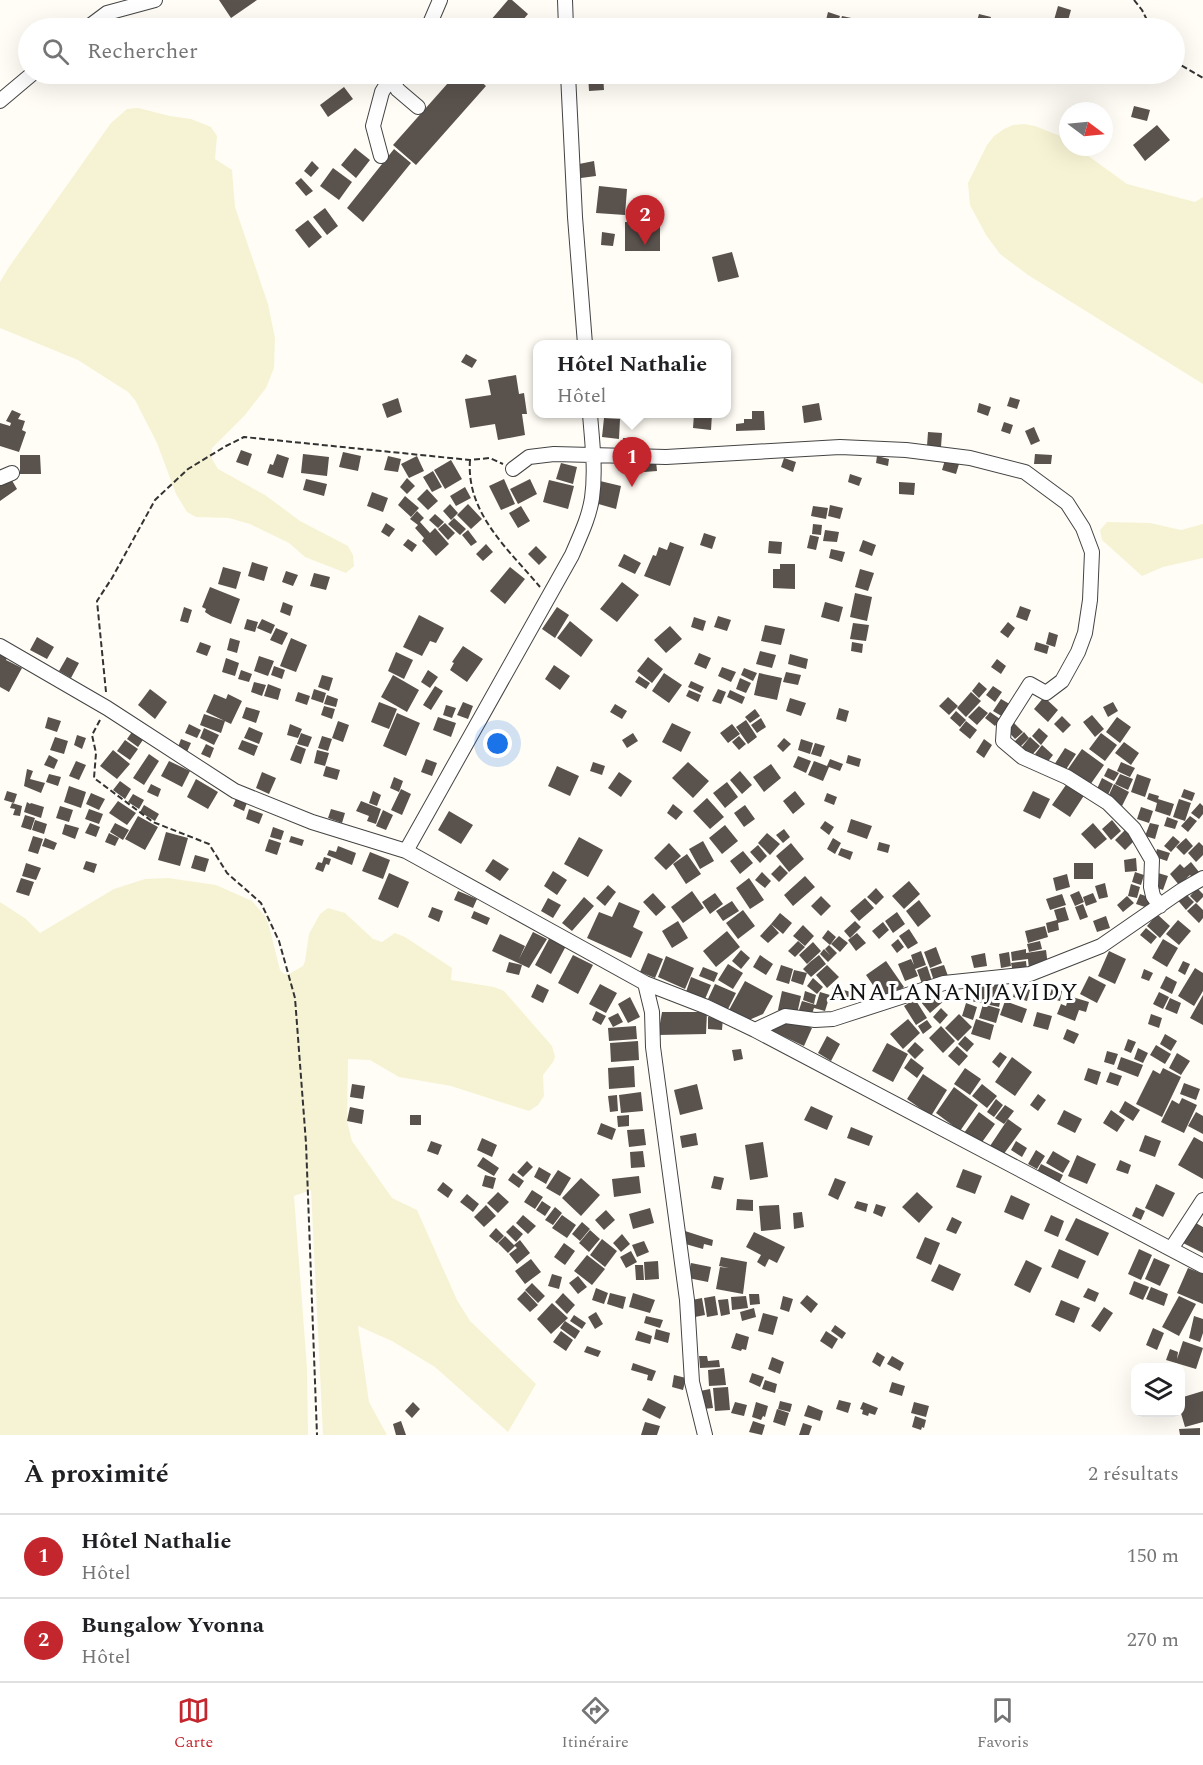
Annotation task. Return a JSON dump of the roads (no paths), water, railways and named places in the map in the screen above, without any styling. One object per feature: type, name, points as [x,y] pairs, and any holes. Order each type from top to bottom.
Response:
[{"type":"street","points":[[100,18],[107,13],[155,0]]},
{"type":"street","points":[[433,18],[440,0]]},
{"type":"street","points":[[565,0],[566,18]]},
{"type":"street","points":[[0,100],[20,84]]},
{"type":"street","points":[[381,156],[373,126],[382,92],[387,84]]},
{"type":"street","points":[[395,84],[398,90],[418,107]]},
{"type":"street","points":[[568,84],[575,217],[585,340]]},
{"type":"street","points":[[406,851],[549,597],[585,526],[592,497],[594,454],[590,418]]},
{"type":"street","points":[[513,469],[529,457],[554,454],[666,457],[840,447],[906,450],[970,458],[1025,472],[1067,503],[1083,528],[1092,552],[1090,600],[1085,633],[1078,652],[1062,681],[1046,693],[1030,684],[1026,688],[1004,725],[1003,741],[1022,757],[1067,777],[1108,803],[1134,829],[1152,860],[1152,896],[1160,906]]},
{"type":"street","points":[[0,646],[107,708],[235,791],[312,822],[406,851],[645,983],[707,1007],[755,1030],[1203,1266]]},
{"type":"street","points":[[755,1030],[784,1016],[815,1020],[832,1019],[944,983],[1030,974],[1101,946],[1203,878]]},
{"type":"street","points":[[645,983],[652,1012],[653,1047],[687,1300],[692,1383],[705,1435]]},
{"type":"street","points":[[1171,1249],[1203,1200]]},
{"type":"place","name":"Bungalow Yvonna","points":[[645,245]]},
{"type":"place","name":"Hôtel Nathalie","points":[[632,487]]},
{"type":"district","name":"ANALANANJAVIDY","points":[[954,993]]}]
